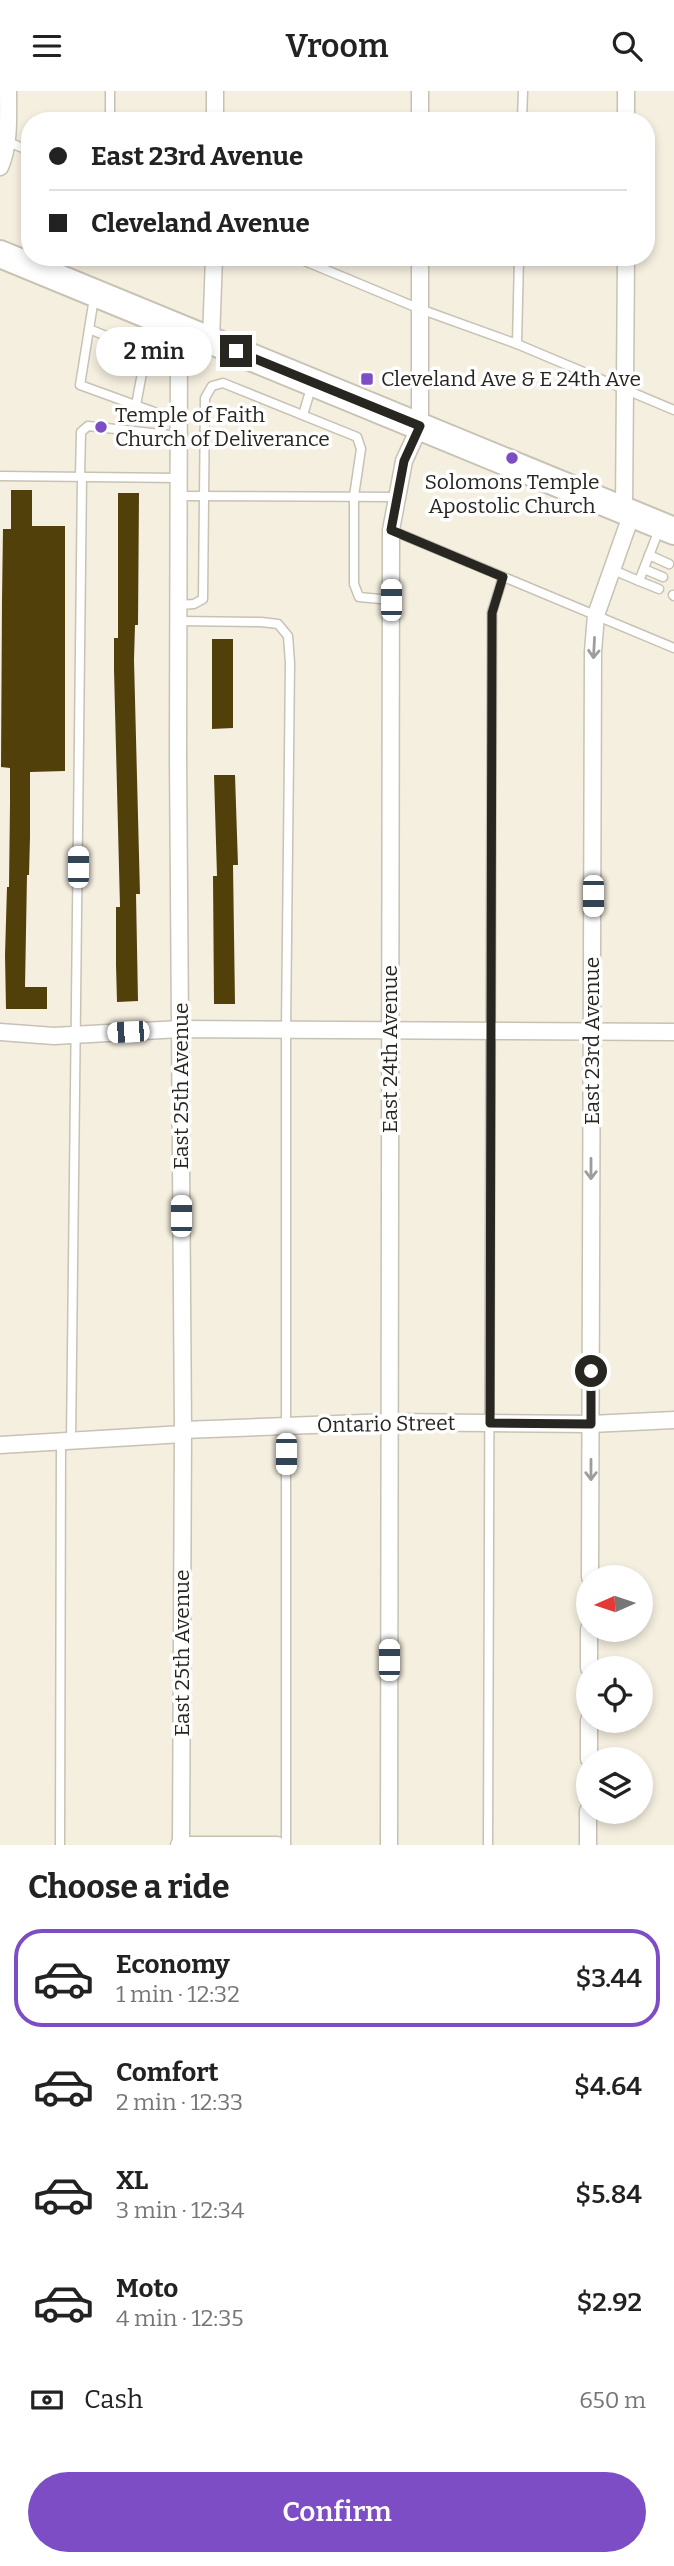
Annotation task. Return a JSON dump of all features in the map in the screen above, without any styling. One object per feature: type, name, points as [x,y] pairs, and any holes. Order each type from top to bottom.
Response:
[{"type":"main road","points":[[0,254],[21,263]]},
{"type":"main road","points":[[29,266],[668,528]]},
{"type":"street","points":[[0,167],[8,91]]},
{"type":"street","points":[[215,91],[215,112]]},
{"type":"street","points":[[420,91],[420,112]]},
{"type":"street","points":[[626,91],[626,112]]},
{"type":"street","points":[[211,340],[214,266]]},
{"type":"street","name":"East 24th Avenue","points":[[389,1845],[391,530],[404,461],[420,426],[420,266]]},
{"type":"street","name":"East 23rd Avenue","points":[[590,1565],[593,652],[596,615],[628,511],[626,266]]},
{"type":"street","name":"East 25th Avenue","points":[[180,327],[178,613],[183,1432],[180,1845]]},
{"type":"street","points":[[0,1032],[54,1036],[180,1029],[674,1032]]},
{"type":"street","name":"Ontario Street","points":[[0,1445],[183,1432],[389,1422],[591,1424],[674,1420]]},
{"type":"street","points":[[588,1824],[588,1845]]},
{"type":"street","points":[[180,1845],[277,1845]]},
{"type":"lane","points":[[110,91],[110,112]]},
{"type":"lane","points":[[522,112],[523,91]]},
{"type":"lane","points":[[3,140],[21,147]]},
{"type":"lane","points":[[317,266],[420,309],[517,344],[674,410]]},
{"type":"lane","points":[[517,344],[519,266]]},
{"type":"lane","points":[[95,293],[80,385],[136,405],[179,429]]},
{"type":"lane","points":[[89,329],[146,352],[136,405]]},
{"type":"lane","points":[[303,415],[313,382]]},
{"type":"lane","points":[[178,613],[203,599],[205,397],[212,386],[223,383],[350,433],[359,440],[361,449],[354,496],[353,576],[359,597],[391,600]]},
{"type":"lane","points":[[60,1845],[66,1442],[77,1034],[81,432],[88,426],[179,429]]},
{"type":"lane","points":[[0,477],[179,478]]},
{"type":"lane","points":[[179,496],[397,497]]},
{"type":"lane","points":[[639,581],[649,555],[668,528]]},
{"type":"lane","points":[[391,530],[674,648]]},
{"type":"lane","points":[[649,555],[669,564]]},
{"type":"lane","points":[[611,569],[659,589]]},
{"type":"lane","points":[[644,569],[663,577]]},
{"type":"lane","points":[[488,1845],[492,613],[503,577]]},
{"type":"lane","points":[[178,613],[278,624],[288,636],[286,1845]]},
{"type":"building","points":[[11,490],[32,490],[32,526],[65,526],[65,771],[30,772],[25,987],[47,987],[47,1009],[6,1009],[10,768],[1,767],[2,599],[3,529],[11,529]]},
{"type":"building","points":[[118,493],[139,493],[138,625],[135,625],[134,660],[140,894],[136,894],[138,1001],[117,1002],[116,907],[120,907],[114,638],[118,638]]},
{"type":"building","points":[[212,639],[233,639],[233,728],[212,729]]},
{"type":"building","points":[[214,775],[235,775],[238,865],[233,865],[235,1004],[214,1004],[213,876],[217,876]]},
{"type":"place","name":"Cleveland Ave & E 24th Ave","points":[[367,379]]},
{"type":"place","name":"Temple of Faith Church of Deliverance","points":[[101,427]]},
{"type":"place","name":"Solomons Temple Apostolic Church","points":[[512,458]]},
{"type":"route","points":[[236,351],[420,426],[404,461],[391,530],[503,577],[492,613],[490,1423],[591,1424],[591,1371]]}]
